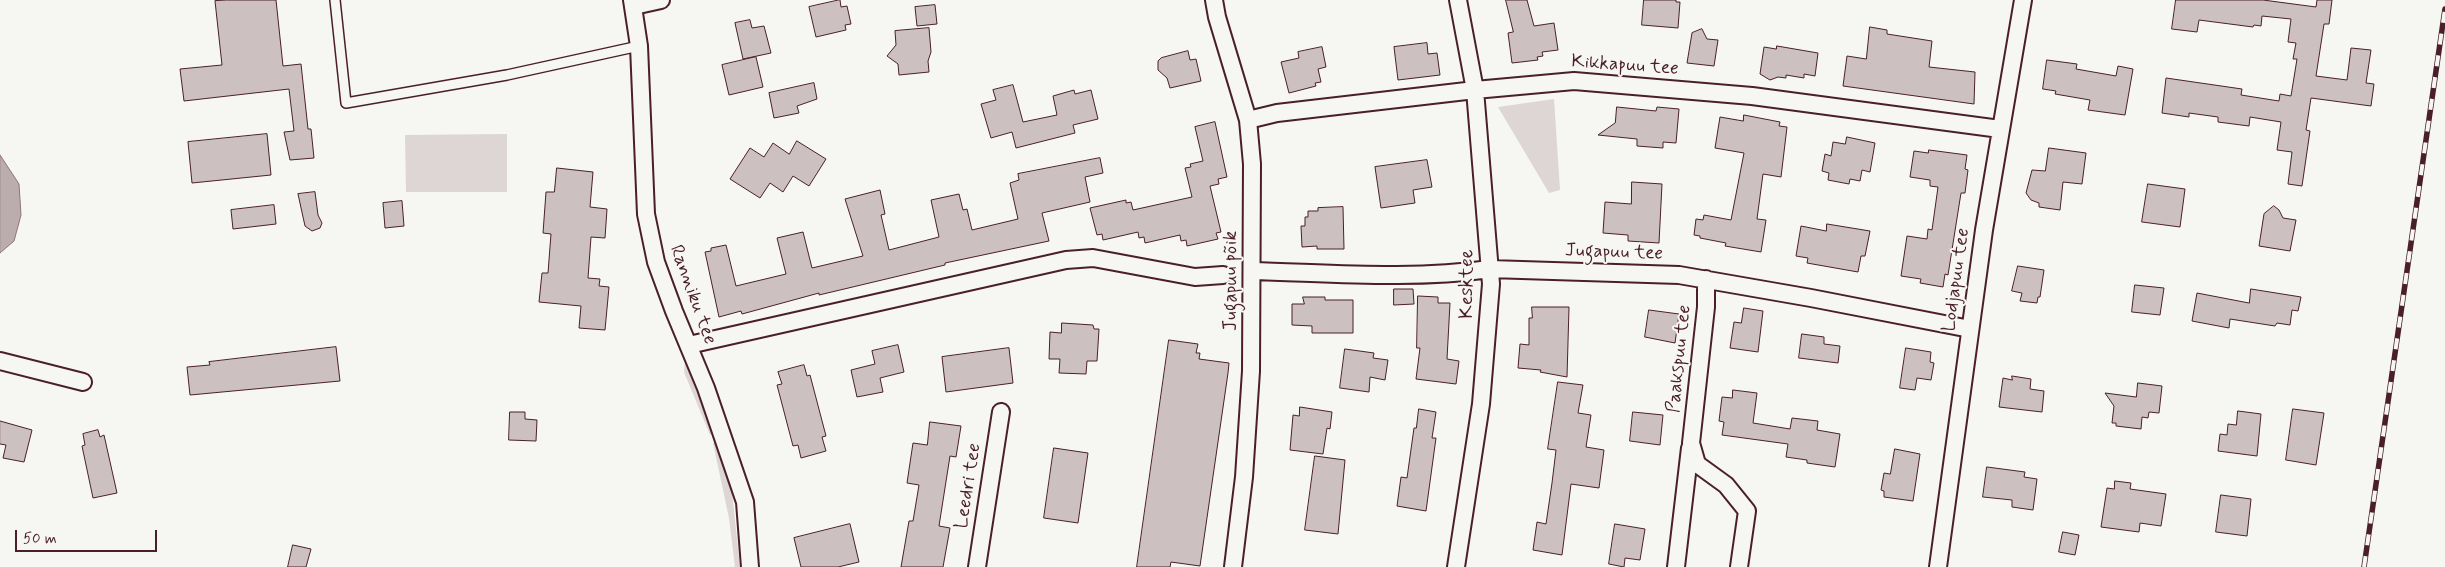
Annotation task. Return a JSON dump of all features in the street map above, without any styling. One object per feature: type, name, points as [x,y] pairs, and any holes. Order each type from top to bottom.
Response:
[{"type":"street","points":[[633,3],[662,0]]},
{"type":"street","name":"Jugapuu põik","points":[[1214,0],[1217,17],[1248,120],[1252,164],[1251,371],[1244,477],[1233,567]]},
{"type":"street","name":"Kesktee","points":[[1456,567],[1481,404],[1492,284],[1475,90],[1458,0]]},
{"type":"street","name":"Lodjapuu tee","points":[[1938,567],[1970,329],[2000,129],[2023,0]]},
{"type":"street","name":"Ranniku tee","points":[[633,3],[639,46],[646,214],[656,262],[724,436],[745,502],[750,567]]},
{"type":"street","name":"Kikkapuu tee","points":[[1248,120],[1277,114],[1475,90],[1574,81],[1752,96],[2000,129]]},
{"type":"street","points":[[689,345],[1066,260],[1093,258],[1195,277],[1222,275]]},
{"type":"street","name":"Jugapuu tee","points":[[1252,271],[1375,274],[1462,273],[1490,269],[1679,275],[1970,329]]},
{"type":"street","name":"Paakspuu tee","points":[[1676,567],[1706,307],[1706,279]]},
{"type":"street","points":[[0,362],[83,382]]},
{"type":"street","name":"Leedri tee","points":[[977,567],[1001,412]]},
{"type":"street","name":"Paakspuu tee","points":[[1691,443],[1697,464],[1726,485],[1747,511],[1739,567]]},
{"type":"lane","points":[[335,0],[346,103],[507,75],[639,46]]},
{"type":"shaded area","points":[[1554,99],[1560,190],[1549,193],[1498,107]]},
{"type":"shaded area","points":[[507,134],[507,192],[406,192],[405,135]]},
{"type":"shaded area","points":[[0,155],[19,184],[21,215],[14,241],[0,253]]},
{"type":"shaded area","points":[[685,361],[714,430],[710,435],[684,372]]},
{"type":"shaded area","points":[[713,443],[718,443],[732,492],[740,567],[735,567],[729,518]]},
{"type":"building","points":[[276,0],[283,66],[301,64],[308,129],[311,129],[314,158],[290,160],[284,132],[294,131],[289,89],[184,101],[180,69],[222,65],[215,1]]},
{"type":"building","points":[[840,0],[841,7],[847,6],[851,24],[845,25],[846,30],[816,37],[809,7]]},
{"type":"building","points":[[1506,0],[1527,0],[1534,26],[1554,23],[1558,50],[1542,52],[1543,56],[1537,57],[1538,60],[1512,63],[1508,33],[1513,32]]},
{"type":"building","points":[[1644,0],[1676,0],[1676,2],[1680,2],[1678,28],[1642,25]]},
{"type":"building","points":[[2176,0],[2263,0],[2316,7],[2317,0],[2332,0],[2329,24],[2324,24],[2316,76],[2347,80],[2351,48],[2371,50],[2366,83],[2374,84],[2371,106],[2311,98],[2306,130],[2310,131],[2302,186],[2288,184],[2292,152],[2277,150],[2281,122],[2250,117],[2249,126],[2218,122],[2218,117],[2189,113],[2189,117],[2162,113],[2166,78],[2242,89],[2241,95],[2279,101],[2280,94],[2291,96],[2297,59],[2293,59],[2296,43],[2288,42],[2291,19],[2262,16],[2261,26],[2254,25],[2253,27],[2199,20],[2197,32],[2172,29]]},
{"type":"building","points":[[935,5],[937,24],[917,26],[915,7]]},
{"type":"building","points":[[750,20],[752,28],[764,26],[771,53],[743,59],[735,23]]},
{"type":"building","points":[[1870,27],[1887,30],[1887,34],[1932,41],[1929,67],[1975,72],[1974,104],[1843,86],[1847,56],[1866,59]]},
{"type":"building","points":[[929,28],[931,52],[928,61],[929,72],[899,75],[898,64],[887,56],[896,45],[895,31]]},
{"type":"building","points":[[1702,29],[1707,39],[1718,40],[1714,66],[1687,63],[1692,33]]},
{"type":"building","points":[[1427,43],[1428,54],[1437,53],[1440,75],[1398,80],[1394,47]]},
{"type":"building","points":[[1777,46],[1818,53],[1815,76],[1804,74],[1804,78],[1786,75],[1786,78],[1778,77],[1770,80],[1760,74],[1764,47],[1776,49]]},
{"type":"building","points":[[1322,47],[1326,67],[1318,69],[1321,82],[1315,83],[1316,86],[1289,93],[1281,62],[1299,58],[1298,52]]},
{"type":"building","points":[[1188,51],[1190,60],[1196,59],[1201,81],[1170,88],[1167,78],[1158,70],[1158,61],[1161,58]]},
{"type":"building","points":[[756,57],[763,87],[729,95],[722,65]]},
{"type":"building","points":[[2047,60],[2077,64],[2076,69],[2116,76],[2118,66],[2133,69],[2125,115],[2088,110],[2090,100],[2055,94],[2056,91],[2043,89]]},
{"type":"building","points":[[814,83],[817,99],[797,106],[799,113],[774,118],[769,93]]},
{"type":"building","points":[[1013,85],[1023,122],[1057,115],[1053,96],[1074,90],[1075,94],[1091,90],[1098,119],[1073,125],[1075,133],[1016,148],[1012,132],[991,138],[981,104],[996,100],[993,90]]},
{"type":"building","points":[[1617,107],[1656,111],[1657,107],[1679,109],[1676,143],[1663,142],[1663,148],[1637,146],[1637,139],[1598,135],[1615,123]]},
{"type":"building","points":[[1744,115],[1780,122],[1779,126],[1787,127],[1781,177],[1763,174],[1757,219],[1766,220],[1761,252],[1725,246],[1726,243],[1694,235],[1696,219],[1703,220],[1704,215],[1731,220],[1744,153],[1715,148],[1720,117],[1743,121]]},
{"type":"building","points":[[1215,122],[1227,177],[1218,179],[1219,184],[1210,186],[1221,232],[1216,233],[1218,239],[1187,246],[1186,240],[1181,241],[1180,235],[1145,243],[1144,237],[1139,238],[1138,232],[1103,240],[1102,234],[1097,235],[1090,208],[1126,200],[1126,203],[1131,202],[1133,210],[1192,197],[1185,168],[1191,167],[1190,164],[1203,161],[1195,127]]},
{"type":"building","points":[[267,134],[271,175],[192,183],[188,142]]},
{"type":"building","points":[[1847,137],[1875,143],[1870,172],[1862,170],[1860,181],[1850,179],[1849,184],[1828,180],[1829,173],[1822,171],[1825,154],[1831,156],[1833,142],[1845,144]]},
{"type":"building","points":[[797,141],[826,159],[809,186],[793,176],[783,192],[770,183],[760,198],[730,179],[750,148],[764,157],[773,143],[789,154]]},
{"type":"building","points":[[2049,148],[2086,153],[2082,184],[2063,182],[2060,210],[2039,207],[2039,203],[2031,200],[2026,193],[2032,170],[2045,171]]},
{"type":"building","points":[[1929,150],[1967,155],[1965,169],[1968,170],[1965,193],[1961,193],[1948,275],[1945,274],[1943,287],[1920,283],[1921,279],[1901,276],[1907,236],[1927,239],[1928,229],[1932,230],[1938,187],[1930,186],[1930,180],[1910,177],[1914,151],[1928,153]]},
{"type":"building","points":[[1100,158],[1103,173],[1085,177],[1090,202],[1042,213],[1049,241],[945,263],[945,265],[819,295],[819,293],[742,314],[741,311],[719,317],[705,252],[711,251],[711,248],[726,245],[736,286],[786,274],[777,238],[803,232],[812,268],[863,256],[845,199],[880,190],[885,214],[881,215],[889,250],[939,237],[931,200],[959,194],[963,210],[967,209],[972,230],[1018,219],[1010,183],[1019,180],[1018,174]]},
{"type":"building","points":[[1427,160],[1432,187],[1413,190],[1415,203],[1381,208],[1375,167]]},
{"type":"building","points":[[557,168],[593,172],[590,207],[607,209],[605,238],[591,237],[588,278],[600,279],[599,286],[609,287],[605,330],[579,328],[581,306],[539,302],[542,273],[548,273],[551,234],[543,233],[546,192],[554,192]]},
{"type":"building","points":[[1632,182],[1662,184],[1659,243],[1628,241],[1628,235],[1603,233],[1605,202],[1631,204]]},
{"type":"building","points":[[2148,184],[2185,189],[2180,227],[2142,222]]},
{"type":"building","points":[[315,192],[318,215],[322,223],[320,228],[312,231],[305,226],[298,194]]},
{"type":"building","points":[[402,201],[404,226],[385,228],[383,203]]},
{"type":"building","points":[[274,205],[276,224],[233,229],[231,210]]},
{"type":"building","points":[[2274,206],[2279,210],[2283,218],[2296,220],[2290,251],[2259,246],[2264,214]]},
{"type":"building","points":[[1343,207],[1344,249],[1317,249],[1317,246],[1302,247],[1301,226],[1305,226],[1305,217],[1308,217],[1308,211],[1318,211],[1318,208]]},
{"type":"building","points":[[1827,224],[1870,231],[1865,256],[1861,256],[1858,272],[1807,263],[1808,258],[1796,256],[1801,226],[1826,231]]},
{"type":"building","points":[[2018,266],[2044,270],[2040,297],[2038,297],[2037,303],[2020,301],[2022,293],[2012,291]]},
{"type":"building","points":[[2135,285],[2164,288],[2160,315],[2132,312]]},
{"type":"building","points":[[1394,289],[1413,289],[1414,304],[1394,305]]},
{"type":"building","points":[[2251,289],[2301,297],[2298,311],[2292,310],[2290,325],[2277,323],[2275,326],[2230,319],[2229,328],[2192,321],[2197,293],[2249,303]]},
{"type":"building","points":[[1418,296],[1438,297],[1438,303],[1450,303],[1447,359],[1459,361],[1456,384],[1416,379],[1420,348],[1417,348]]},
{"type":"building","points":[[1303,297],[1325,297],[1325,300],[1353,300],[1353,333],[1312,333],[1312,326],[1292,325],[1292,304],[1304,304]]},
{"type":"building","points":[[1532,307],[1569,307],[1567,377],[1540,372],[1541,370],[1518,368],[1520,344],[1529,345],[1529,318],[1532,318]]},
{"type":"building","points":[[1744,308],[1763,311],[1758,352],[1730,348],[1734,322],[1741,323]]},
{"type":"building","points":[[1649,310],[1679,314],[1675,343],[1645,337]]},
{"type":"building","points":[[1062,323],[1093,325],[1094,329],[1099,329],[1097,361],[1087,361],[1086,374],[1059,373],[1060,359],[1049,359],[1050,332],[1061,333]]},
{"type":"building","points":[[1802,334],[1824,337],[1824,344],[1840,346],[1838,363],[1799,358]]},
{"type":"building","points":[[1169,340],[1198,344],[1196,353],[1200,353],[1199,359],[1229,363],[1228,373],[1200,566],[1171,562],[1170,567],[1137,567]]},
{"type":"building","points":[[898,345],[904,372],[880,378],[883,392],[857,397],[851,370],[875,364],[872,351]]},
{"type":"building","points":[[336,347],[340,381],[190,395],[187,367],[210,365],[209,362]]},
{"type":"building","points":[[1009,348],[1013,383],[946,392],[942,357]]},
{"type":"building","points":[[1906,348],[1931,352],[1930,362],[1934,363],[1931,380],[1917,378],[1915,390],[1900,388]]},
{"type":"building","points":[[1345,349],[1374,353],[1373,358],[1388,360],[1385,380],[1370,377],[1369,392],[1340,388]]},
{"type":"building","points":[[804,365],[807,376],[810,375],[826,436],[822,437],[826,451],[801,458],[798,445],[793,446],[777,385],[782,384],[778,372]]},
{"type":"building","points":[[2012,376],[2031,379],[2030,389],[2044,391],[2042,412],[1999,407],[2003,378],[2012,380]]},
{"type":"building","points":[[1558,382],[1583,385],[1578,413],[1591,415],[1586,447],[1604,450],[1599,488],[1571,484],[1562,555],[1533,550],[1537,522],[1546,524],[1556,450],[1548,449]]},
{"type":"building","points":[[2138,383],[2162,386],[2159,413],[2149,412],[2148,418],[2142,417],[2141,429],[2116,426],[2116,423],[2112,423],[2114,406],[2105,393],[2136,397]]},
{"type":"building","points":[[1733,390],[1757,393],[1753,423],[1790,429],[1792,418],[1818,421],[1817,430],[1840,434],[1835,467],[1807,463],[1807,460],[1786,457],[1788,444],[1722,435],[1724,422],[1719,421],[1722,397],[1732,398]]},
{"type":"building","points":[[1300,407],[1332,412],[1330,429],[1327,428],[1323,454],[1290,450],[1293,415],[1299,416]]},
{"type":"building","points":[[1419,409],[1436,412],[1432,438],[1436,438],[1426,511],[1397,506],[1401,477],[1407,478],[1414,428],[1416,428]]},
{"type":"building","points":[[2293,409],[2324,413],[2316,465],[2286,460]]},
{"type":"building","points":[[2238,411],[2261,414],[2257,456],[2218,451],[2220,434],[2227,435],[2228,424],[2236,425]]},
{"type":"building","points":[[510,412],[525,412],[525,419],[537,420],[536,441],[509,440]]},
{"type":"building","points":[[1633,412],[1663,415],[1660,445],[1630,441]]},
{"type":"building","points":[[0,421],[32,430],[24,462],[3,458],[6,445],[0,444]]},
{"type":"building","points":[[930,422],[961,426],[956,457],[950,456],[939,526],[950,528],[943,567],[901,567],[909,521],[913,521],[919,485],[907,483],[913,443],[927,445]]},
{"type":"building","points":[[98,430],[100,437],[104,435],[117,493],[93,498],[82,446],[85,445],[83,434]]},
{"type":"building","points":[[1054,448],[1088,453],[1078,523],[1044,518]]},
{"type":"building","points":[[1895,449],[1920,454],[1913,501],[1884,497],[1884,491],[1881,490],[1884,473],[1890,474]]},
{"type":"building","points":[[1315,456],[1345,460],[1338,534],[1305,530]]},
{"type":"building","points":[[1987,467],[2025,472],[2024,477],[2037,479],[2033,510],[2012,507],[2012,500],[1983,497]]},
{"type":"building","points":[[2115,481],[2131,483],[2130,489],[2166,494],[2161,526],[2140,523],[2139,532],[2101,527],[2107,488],[2114,489]]},
{"type":"building","points":[[2221,495],[2251,499],[2247,536],[2216,532]]},
{"type":"building","points":[[850,524],[859,562],[838,567],[801,567],[794,538]]},
{"type":"building","points":[[1615,524],[1645,529],[1640,560],[1625,558],[1624,567],[1609,564]]},
{"type":"building","points":[[2063,532],[2079,535],[2075,555],[2059,552]]},
{"type":"building","points":[[293,545],[311,549],[306,567],[288,567]]},
{"type":"railway","points":[[2364,567],[2445,9]]}]
